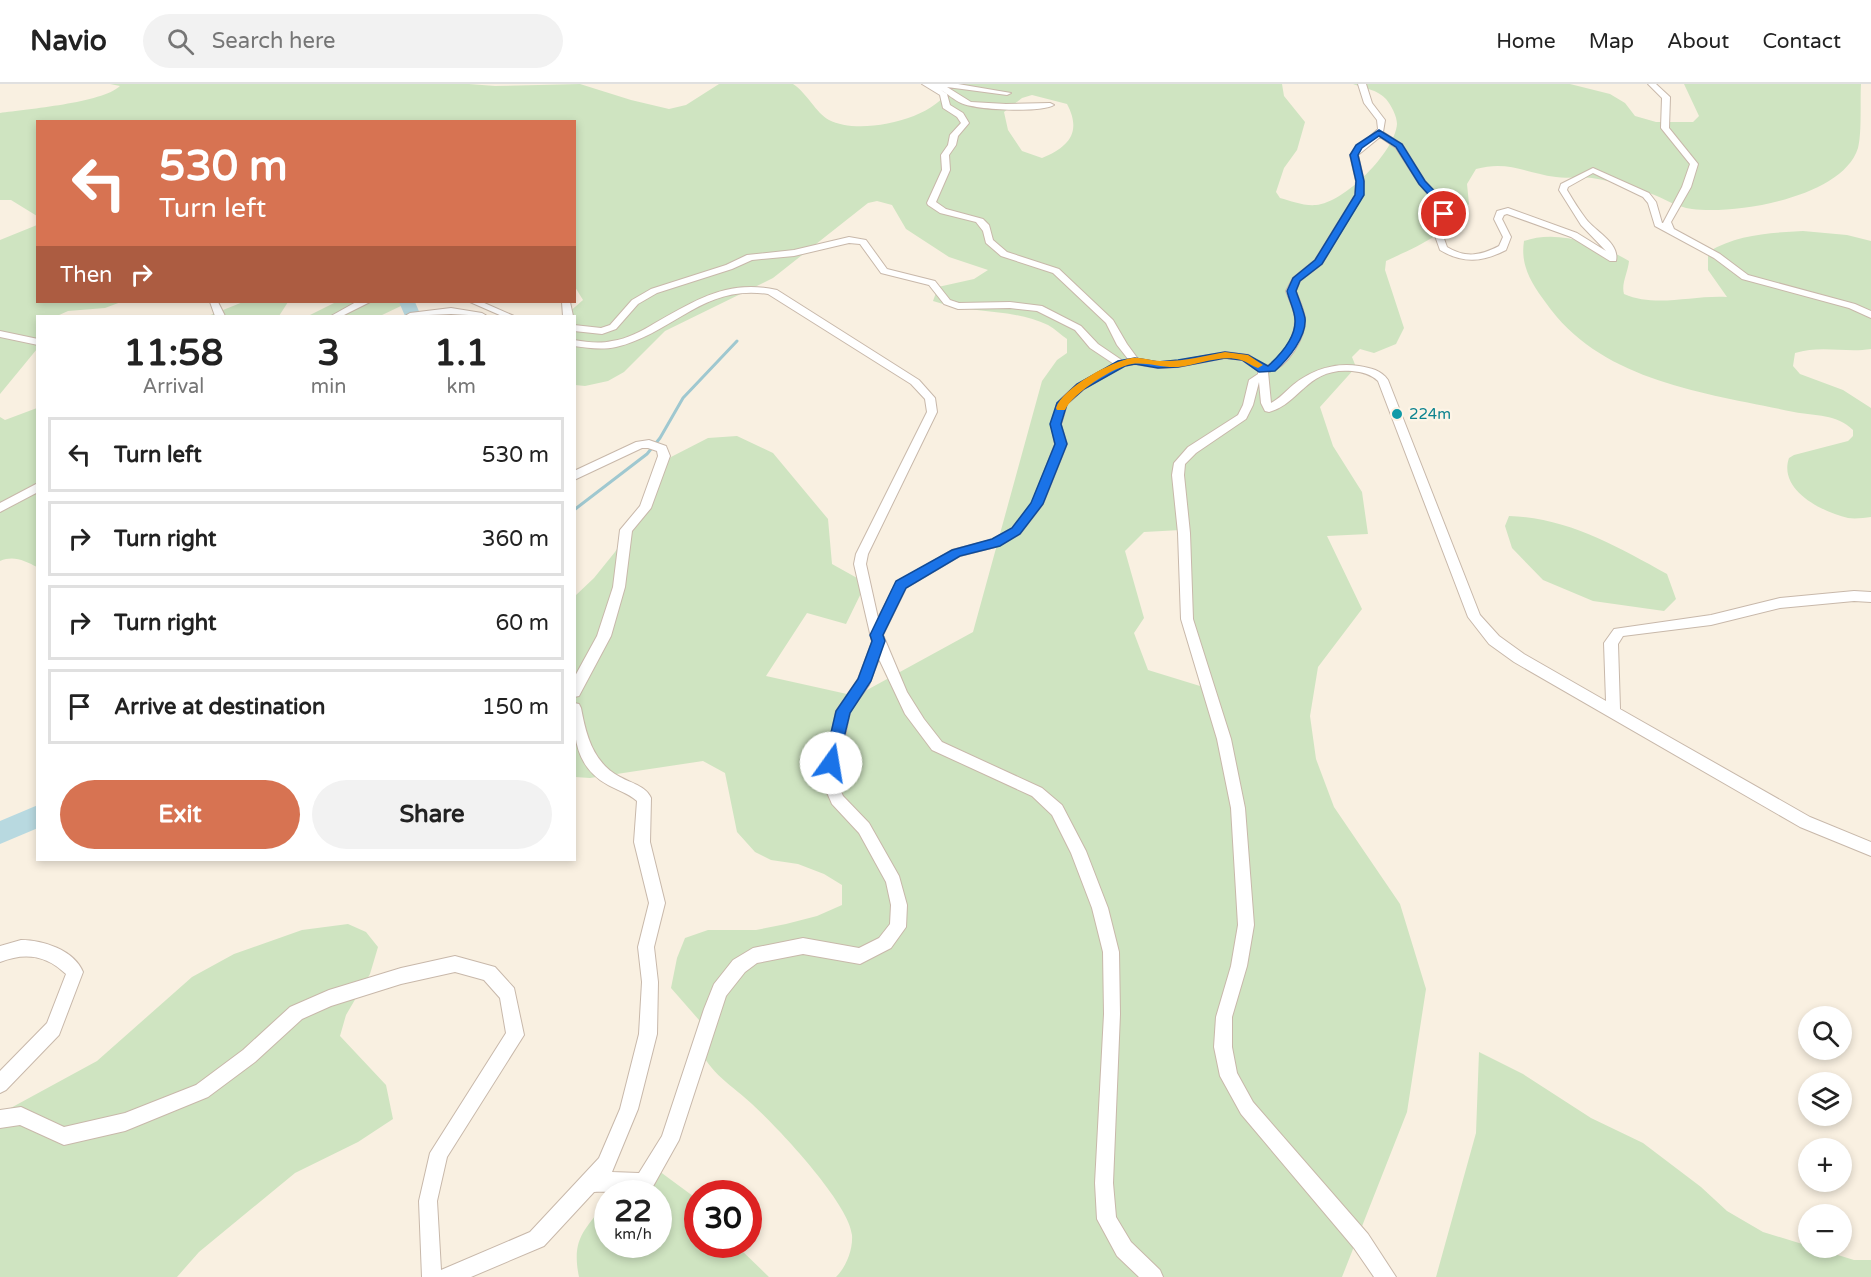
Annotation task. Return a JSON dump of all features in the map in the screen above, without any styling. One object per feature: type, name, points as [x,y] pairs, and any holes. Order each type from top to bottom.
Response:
[{"type":"street","points":[[928,85],[944,84],[1006,93]]},
{"type":"street","points":[[1362,84],[1367,102],[1380,118],[1381,128],[1379,133],[1359,146],[1354,155],[1360,181],[1359,195],[1319,262],[1296,280],[1291,291],[1300,320],[1296,337],[1282,359],[1254,380],[1248,405],[1242,417],[1192,450],[1180,464],[1178,475],[1184,533],[1187,619],[1224,739],[1238,808],[1246,925],[1239,966],[1224,1017],[1223,1047],[1229,1076],[1247,1107],[1361,1241],[1386,1277]]},
{"type":"street","points":[[1652,84],[1666,98],[1665,128],[1694,164],[1689,188],[1680,196],[1667,222],[1670,228]]},
{"type":"street","points":[[928,85],[951,90],[973,120],[969,126],[957,131]]},
{"type":"street","points":[[928,85],[943,94],[946,106],[960,115],[965,123],[957,131],[945,155],[946,170],[932,202],[942,211],[969,216],[983,222],[989,229],[989,241],[1004,254],[1056,271],[1110,322],[1122,345],[1135,361]]},
{"type":"street","points":[[960,100],[971,90],[1006,96],[1019,105]]},
{"type":"street","points":[[960,100],[981,105],[1038,107],[1050,105]]},
{"type":"street","points":[[1379,133],[1399,146],[1422,182],[1442,204],[1444,214],[1438,233],[1443,248],[1461,259],[1483,258],[1503,248],[1507,237],[1498,219],[1500,213],[1508,211],[1574,235],[1613,259],[1610,248],[1585,225],[1563,190],[1564,186],[1593,170],[1646,195],[1652,202],[1658,224],[1670,228],[1717,256],[1744,277],[1852,306],[1871,315]]},
{"type":"street","points":[[576,328],[602,331],[613,327],[635,302],[654,291],[729,267],[750,257],[794,253],[849,240],[863,242],[884,271],[917,277],[932,283],[947,302],[958,306],[1010,305],[1040,308],[1055,314],[1078,328],[1095,346],[1121,364]]},
{"type":"street","points":[[576,344],[605,348],[623,344],[683,310],[724,292],[757,289],[774,292],[915,382],[930,398],[932,412],[862,554],[860,564],[877,638],[915,718],[932,741],[978,766],[1004,774],[1037,792],[1057,810],[1078,851],[1100,908],[1111,952],[1112,1014],[1104,1183],[1107,1219],[1124,1250],[1153,1277]]},
{"type":"street","points":[[338,315],[360,303]]},
{"type":"street","points":[[477,303],[507,315]]},
{"type":"street","points":[[418,315],[451,311],[476,315]]},
{"type":"street","points":[[0,334],[36,342]]},
{"type":"street","points":[[588,1183],[613,1181],[644,1183],[670,1140],[720,990],[739,966],[753,956],[803,945],[860,956],[885,944],[898,927],[900,905],[893,881],[864,828],[837,800],[829,781],[843,711],[864,681],[877,638],[901,585],[956,553],[995,543],[1016,531],[1037,504],[1061,444],[1056,424],[1062,403],[1080,387],[1121,364],[1135,361],[1158,365],[1178,364],[1225,355],[1245,357],[1263,372],[1266,403],[1269,409],[1280,404],[1292,391],[1316,374],[1332,368],[1344,366],[1379,375],[1394,406],[1417,472],[1474,616],[1494,640],[1519,658],[1805,822],[1871,849]]},
{"type":"street","points":[[576,475],[649,444],[662,449],[664,456],[645,508],[626,530],[619,587],[604,636],[576,688]]},
{"type":"street","points":[[0,508],[36,488]]},
{"type":"street","points":[[0,517],[36,497]]},
{"type":"street","points":[[1613,711],[1611,644],[1619,632],[1711,620],[1780,603],[1854,596],[1871,597]]},
{"type":"street","points":[[448,1277],[537,1239],[606,1165],[629,1109],[648,1034],[650,982],[646,946],[657,903],[642,842],[644,798],[633,788],[611,779],[592,764],[579,735],[576,719]]},
{"type":"street","points":[[0,954],[11,949],[33,946],[65,961],[75,972],[53,1029],[0,1084]]},
{"type":"street","points":[[0,1119],[21,1116],[64,1136],[125,1122],[202,1091],[249,1056],[296,1013],[329,998],[401,976],[455,964],[489,973],[508,994],[514,1035],[439,1153],[428,1201],[432,1277]]},
{"type":"green space","points":[[110,84],[469,84],[495,86],[580,84],[669,109],[686,105],[719,84],[793,84],[803,92],[824,117],[842,125],[858,126],[895,122],[929,109],[950,88],[949,84],[1282,84],[1284,96],[1305,122],[1297,150],[1284,168],[1276,192],[1280,198],[1316,205],[1327,202],[1353,186],[1378,161],[1394,135],[1397,121],[1386,99],[1375,91],[1353,84],[1570,84],[1610,94],[1625,103],[1635,116],[1656,122],[1693,122],[1699,116],[1684,84],[1861,84],[1859,142],[1848,165],[1832,179],[1810,190],[1760,205],[1734,209],[1692,209],[1636,189],[1599,179],[1556,177],[1498,166],[1476,169],[1467,184],[1469,204],[1461,214],[1432,238],[1386,261],[1385,270],[1404,328],[1396,344],[1374,353],[1360,349],[1352,357],[1356,367],[1320,407],[1333,446],[1362,492],[1368,534],[1327,536],[1362,609],[1318,667],[1310,716],[1316,759],[1334,807],[1400,904],[1426,989],[1407,1112],[1342,1277],[836,1277],[848,1258],[852,1241],[848,1221],[839,1204],[778,1130],[709,1064],[698,1044],[699,1020],[671,988],[677,958],[685,938],[708,930],[756,930],[817,916],[842,905],[842,885],[824,874],[798,864],[771,860],[755,852],[737,832],[725,773],[703,761],[590,778],[576,777],[576,595],[594,578],[615,552],[643,508],[657,471],[671,457],[708,438],[737,436],[773,453],[828,519],[832,564],[866,583],[846,624],[807,613],[766,676],[856,696],[973,632],[1042,381],[1057,360],[1067,353],[1067,339],[1048,325],[1020,316],[961,308],[933,301],[938,287],[974,279],[988,270],[949,257],[906,229],[892,205],[877,201],[868,203],[773,278],[665,331],[624,372],[608,381],[585,386],[576,385],[576,315],[562,315],[568,313],[583,300],[576,289],[576,120],[36,120],[36,215],[11,200],[0,200],[0,113],[81,101],[111,92],[120,86]],"holes":[[[1032,95],[1067,104],[1073,130],[1066,143],[1042,158],[1022,151],[1008,130],[1004,112],[1022,98]],[[1181,530],[1200,686],[1148,670],[1134,633],[1144,618],[1125,551],[1144,532]]]},
{"type":"green space","points":[[36,225],[36,303],[118,303],[105,308],[68,311],[59,315],[36,315],[36,350],[0,394],[0,240]]},
{"type":"green space","points":[[1803,231],[1847,235],[1871,241],[1871,349],[1824,349],[1795,353],[1793,366],[1800,374],[1843,390],[1871,408],[1871,517],[1848,518],[1815,505],[1796,489],[1787,470],[1789,458],[1794,455],[1848,441],[1853,436],[1853,430],[1847,425],[1825,416],[1794,412],[1691,390],[1625,367],[1596,351],[1569,330],[1536,289],[1528,274],[1523,250],[1524,241],[1537,238],[1578,240],[1605,249],[1629,261],[1623,286],[1624,294],[1661,301],[1727,297],[1708,270],[1708,252],[1742,238]]},
{"type":"green space","points":[[240,303],[287,303],[280,315],[210,315]]},
{"type":"green space","points":[[334,303],[412,303],[382,315],[310,315]]},
{"type":"green space","points":[[36,408],[36,567],[15,559],[0,561],[0,417],[5,420]]},
{"type":"green space","points":[[1509,516],[1551,522],[1610,544],[1667,574],[1676,599],[1664,611],[1593,601],[1543,580],[1512,548],[1505,526]]},
{"type":"green space","points":[[348,924],[366,932],[378,947],[370,974],[346,1015],[340,1036],[386,1085],[393,1119],[358,1142],[295,1173],[199,1252],[177,1277],[0,1277],[0,1112],[97,1061],[192,977],[234,954],[302,930]]},
{"type":"green space","points":[[1479,1052],[1523,1074],[1591,1118],[1643,1143],[1701,1187],[1727,1211],[1763,1232],[1798,1243],[1798,1258],[1871,1260],[1871,1277],[1436,1277],[1476,1133]]},
{"type":"green space","points":[[659,1171],[671,1180],[624,1180]]},
{"type":"green space","points":[[672,1181],[684,1189],[684,1258],[749,1258],[769,1277],[579,1277],[577,1253],[586,1228],[594,1218],[594,1258],[672,1258]]},
{"type":"waterway","points":[[407,303],[413,315]]},
{"type":"waterway","points":[[576,508],[647,454],[660,438],[683,398],[737,341]]},
{"type":"waterway","points":[[0,833],[36,817]]},
{"type":"slow traffic","points":[[1061,408],[1062,403],[1080,387],[1121,364],[1135,361],[1158,365],[1178,364],[1225,355],[1245,357],[1258,365]]},
{"type":"place","name":"224m","points":[[1397,414]]},
{"type":"route","points":[[831,763],[843,711],[864,681],[879,641],[876,635],[901,585],[956,553],[1006,539],[1016,531],[1037,504],[1046,476],[1061,444],[1056,424],[1062,403],[1080,387],[1100,375],[1121,364],[1135,361],[1158,365],[1178,364],[1225,355],[1245,357],[1263,370],[1271,369],[1282,359],[1296,337],[1300,320],[1291,291],[1296,280],[1319,262],[1359,195],[1360,181],[1354,155],[1359,146],[1379,133],[1399,146],[1422,182],[1442,204],[1444,214]]}]
